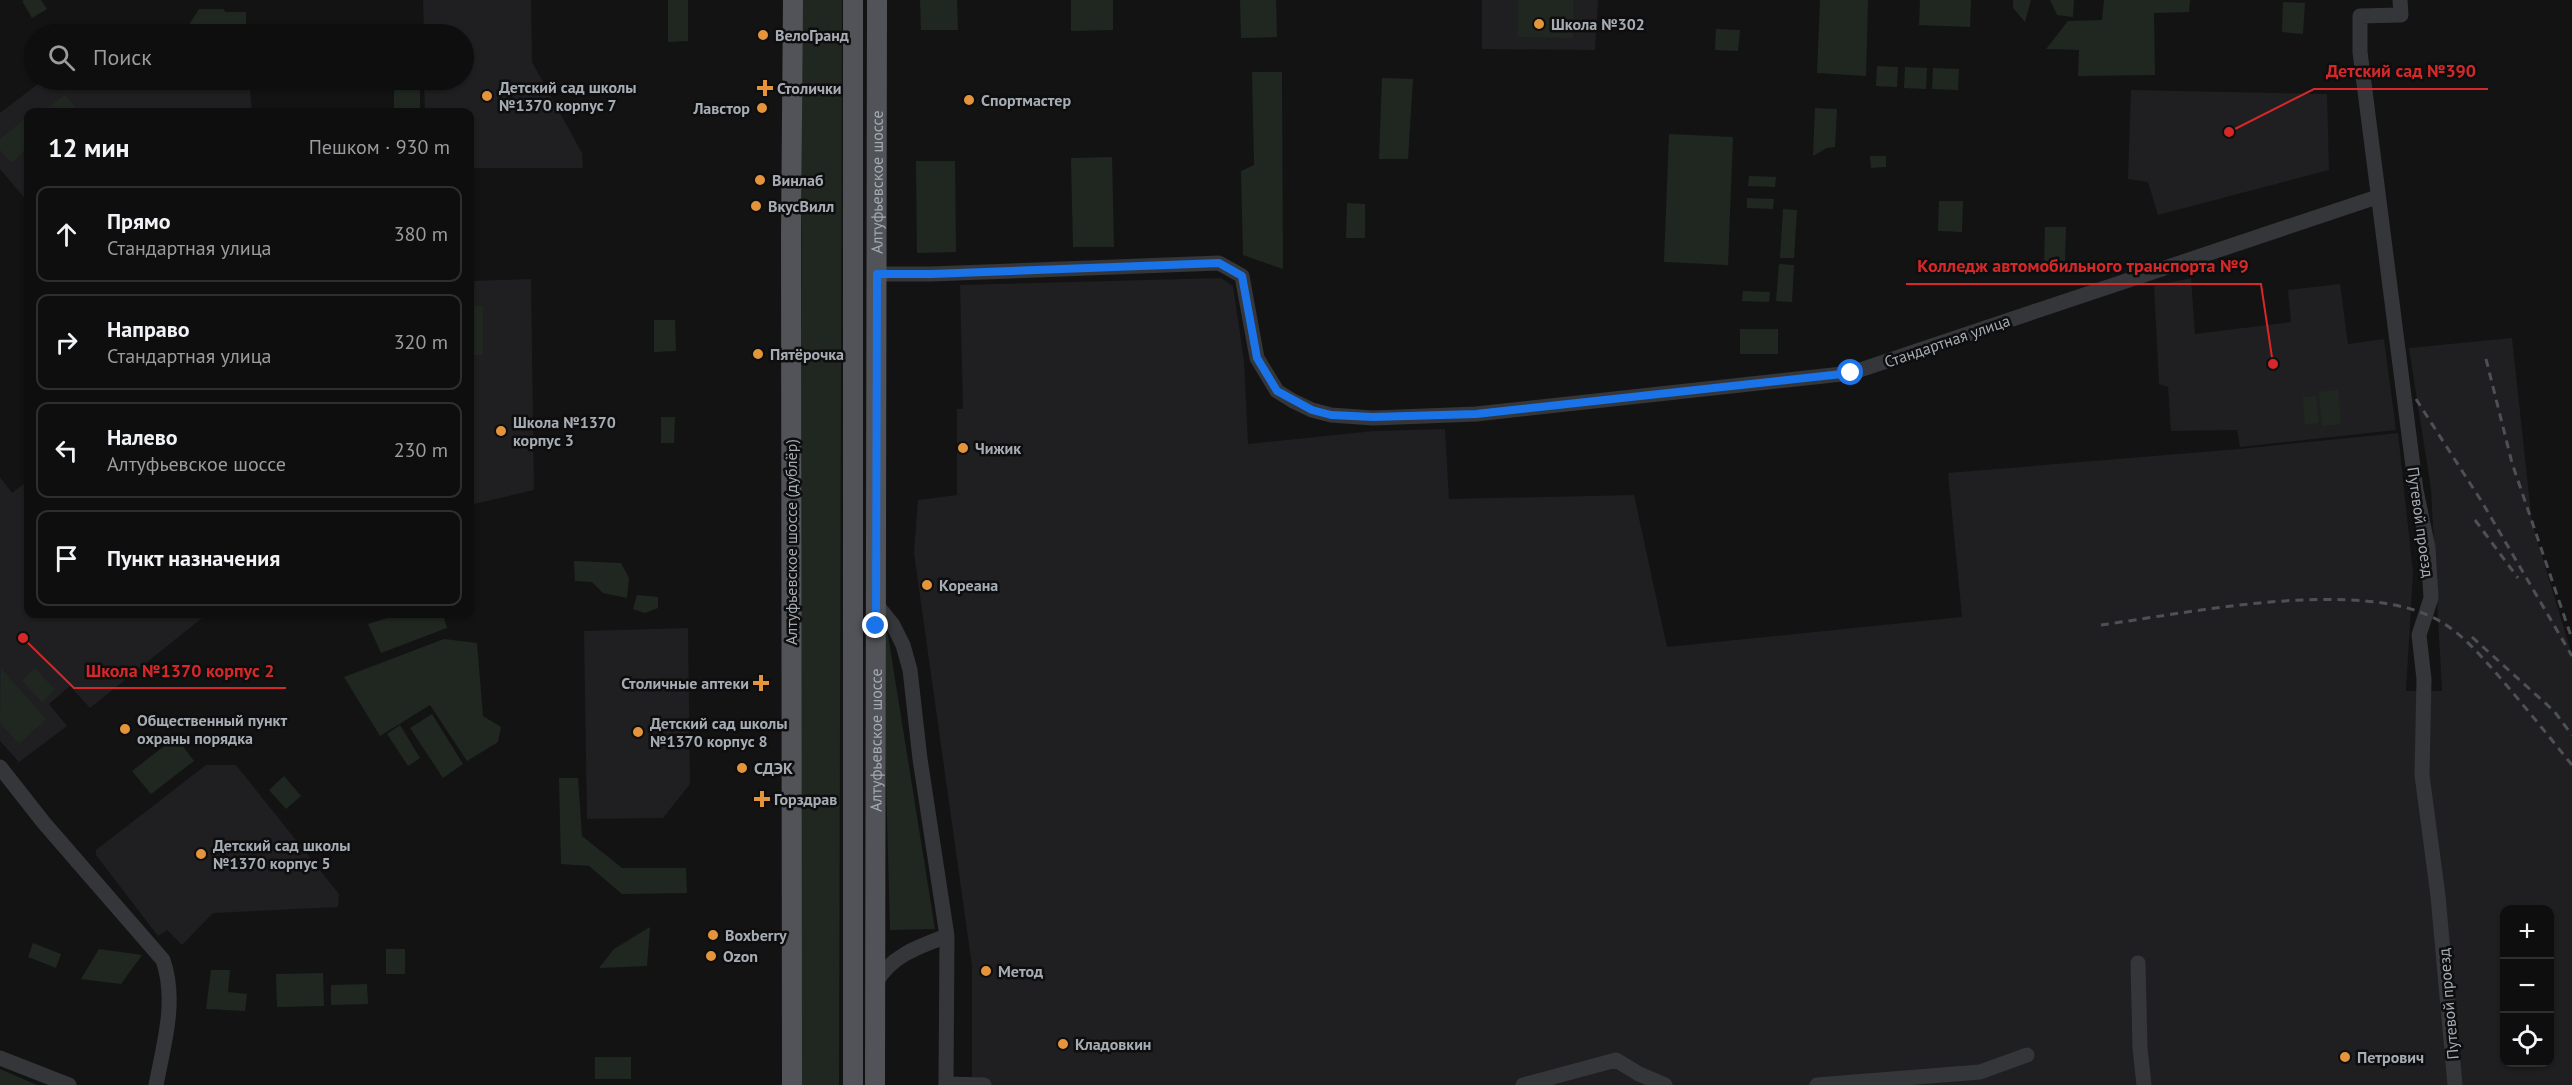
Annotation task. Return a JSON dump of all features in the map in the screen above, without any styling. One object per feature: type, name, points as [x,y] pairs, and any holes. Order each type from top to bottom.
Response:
[{"type":"main road","name":"Алтуфьевское шоссе (дублёр)","points":[[792,1085],[793,0]]},
{"type":"main road","name":"Алтуфьевское шоссе","points":[[853,0],[853,1085]]},
{"type":"main road","name":"Алтуфьевское шоссе","points":[[875,1085],[877,0]]},
{"type":"street","name":"Путевой проезд","points":[[2400,0],[2401,15],[2360,16],[2358,27],[2377,196],[2416,490],[2428,548],[2431,598],[2420,635],[2424,679],[2422,775],[2438,896],[2455,1085]]},
{"type":"street","name":"Стандартная улица","points":[[877,274],[1219,263],[1242,276],[1257,358],[1277,391],[1312,410],[1331,415],[1373,417],[1476,414],[1851,373],[2377,196]]},
{"type":"street","points":[[876,604],[893,625],[903,645],[910,670],[920,759],[947,936],[946,1085],[984,1085]]},
{"type":"street","points":[[0,767],[44,823],[164,960],[170,979],[170,1012],[156,1085]]},
{"type":"street","points":[[876,983],[883,968],[899,957],[947,936]]},
{"type":"street","points":[[2138,963],[2140,1048],[2144,1085]]},
{"type":"street","points":[[1817,1085],[1980,1072],[2026,1055]]},
{"type":"street","points":[[0,1058],[69,1085]]},
{"type":"street","points":[[1522,1085],[1616,1060],[1639,1074],[1665,1085]]},
{"type":"shaded area","points":[[41,0],[47,9],[32,18],[22,1]]},
{"type":"shaded area","name":"Детский сад школы №1370 корпус 7","points":[[423,0],[531,0],[532,62],[582,153],[583,168],[474,168],[474,108],[425,108],[424,90],[474,90],[474,24],[424,24]]},
{"type":"shaded area","points":[[668,0],[688,0],[688,41],[668,42]]},
{"type":"shaded area","points":[[802,0],[842,0],[839,1085],[800,1085]]},
{"type":"shaded area","points":[[920,0],[957,0],[958,30],[921,30]]},
{"type":"shaded area","points":[[1071,0],[1113,0],[1113,30],[1071,31]]},
{"type":"shaded area","points":[[1240,0],[1276,0],[1277,37],[1241,38]]},
{"type":"shaded area","name":"Школа №302","points":[[1482,0],[1598,0],[1595,50],[1482,49]]},
{"type":"shaded area","points":[[1518,0],[1573,0],[1573,38],[1518,37]]},
{"type":"shaded area","points":[[1820,0],[1868,0],[1866,76],[1817,73]]},
{"type":"shaded area","points":[[1920,0],[1971,0],[1970,27],[1919,25]]},
{"type":"shaded area","points":[[2013,0],[2031,0],[2025,22],[2013,8]]},
{"type":"shaded area","points":[[2050,0],[2074,0],[2073,17],[2057,15]]},
{"type":"shaded area","points":[[2104,0],[2190,0],[2189,12],[2154,13],[2155,75],[2078,76],[2079,50],[2046,49],[2068,21],[2102,20]]},
{"type":"shaded area","points":[[2283,2],[2305,3],[2303,34],[2282,32]]},
{"type":"shaded area","points":[[199,9],[246,12],[246,24],[189,24]]},
{"type":"shaded area","points":[[1716,29],[1740,30],[1738,51],[1715,50]]},
{"type":"shaded area","points":[[1877,66],[1898,67],[1897,87],[1876,86]]},
{"type":"shaded area","points":[[1905,67],[1927,68],[1926,89],[1904,88]]},
{"type":"shaded area","points":[[1933,68],[1959,69],[1958,90],[1932,89]]},
{"type":"shaded area","points":[[1252,72],[1282,72],[1283,269],[1243,255],[1241,171],[1254,165]]},
{"type":"shaded area","points":[[1382,78],[1413,79],[1408,159],[1379,159]]},
{"type":"shaded area","points":[[30,90],[250,90],[252,108],[24,108],[24,197],[0,169],[0,113]]},
{"type":"shaded area","points":[[394,90],[420,90],[420,108],[394,108]]},
{"type":"shaded area","points":[[2131,90],[2327,94],[2329,170],[2158,215],[2148,182],[2128,179]]},
{"type":"shaded area","points":[[65,95],[76,108],[47,108]]},
{"type":"shaded area","points":[[1815,108],[1837,109],[1835,147],[1827,148],[1813,156]]},
{"type":"shaded area","points":[[24,119],[24,152],[11,163],[0,150],[0,139]]},
{"type":"shaded area","points":[[1669,134],[1733,137],[1728,265],[1664,262]]},
{"type":"shaded area","points":[[1870,156],[1886,156],[1886,167],[1871,168]]},
{"type":"shaded area","points":[[1112,157],[1114,247],[1073,247],[1071,158]]},
{"type":"shaded area","points":[[916,161],[955,161],[956,252],[917,253]]},
{"type":"shaded area","points":[[1749,176],[1776,177],[1775,187],[1748,186]]},
{"type":"shaded area","points":[[1747,198],[1774,199],[1773,209],[1747,208]]},
{"type":"shaded area","points":[[1939,201],[1963,201],[1962,232],[1938,231]]},
{"type":"shaded area","points":[[1347,203],[1365,204],[1365,238],[1346,238]]},
{"type":"shaded area","points":[[1783,209],[1797,210],[1794,258],[1780,258]]},
{"type":"shaded area","points":[[2045,227],[2066,227],[2065,267],[2044,266]]},
{"type":"shaded area","points":[[1779,264],[1794,265],[1792,302],[1776,301]]},
{"type":"shaded area","points":[[1221,278],[1233,286],[1244,361],[1248,444],[1374,431],[1445,429],[1449,499],[1634,495],[1667,647],[1962,617],[1948,473],[2239,449],[2398,433],[2413,573],[2406,691],[2442,691],[2431,489],[2409,348],[2512,338],[2532,523],[2572,655],[2572,1085],[972,1085],[972,966],[914,553],[918,500],[957,495],[957,409],[963,409],[960,285]]},
{"type":"shaded area","points":[[2191,278],[2195,334],[2291,322],[2288,290],[2340,284],[2348,344],[2384,339],[2396,430],[2240,447],[2237,430],[2171,431],[2168,387],[2159,384],[2154,286]]},
{"type":"shaded area","name":"Школа №1370 корпус 3","points":[[531,279],[534,490],[474,504],[474,281]]},
{"type":"shaded area","points":[[1743,291],[1770,292],[1769,302],[1742,301]]},
{"type":"shaded area","points":[[474,306],[483,306],[483,355],[474,355]]},
{"type":"shaded area","points":[[654,320],[675,320],[676,351],[654,352]]},
{"type":"shaded area","points":[[1740,329],[1778,329],[1778,354],[1740,354]]},
{"type":"shaded area","points":[[2338,390],[2341,424],[2322,426],[2319,392]]},
{"type":"shaded area","points":[[2316,396],[2319,423],[2305,425],[2303,397]]},
{"type":"shaded area","points":[[661,417],[675,417],[674,443],[661,443]]},
{"type":"shaded area","points":[[0,477],[12,493],[24,484],[24,618],[202,618],[90,708],[70,686],[49,704],[67,726],[19,762],[0,741]]},
{"type":"shaded area","points":[[574,561],[621,563],[629,578],[627,598],[603,593],[592,582],[575,581]]},
{"type":"shaded area","points":[[637,595],[658,597],[658,608],[645,613],[633,609]]},
{"type":"shaded area","points":[[387,618],[444,618],[447,628],[381,653],[368,624]]},
{"type":"shaded area","points":[[882,626],[887,629],[935,929],[890,930]]},
{"type":"shaded area","name":"Детский сад школы №1370 корпус 8","points":[[688,628],[690,784],[663,818],[587,819],[584,631]]},
{"type":"shaded area","points":[[444,639],[477,643],[483,716],[501,727],[498,742],[467,761],[430,705],[380,736],[344,677]]},
{"type":"shaded area","points":[[1,668],[46,719],[19,744],[0,723]]},
{"type":"shaded area","points":[[35,668],[55,690],[42,702],[22,681]]},
{"type":"shaded area","points":[[432,714],[463,764],[443,778],[410,728]]},
{"type":"shaded area","points":[[400,725],[420,758],[408,766],[387,734]]},
{"type":"shaded area","points":[[176,737],[194,761],[151,794],[132,771]]},
{"type":"shaded area","name":"Детский сад школы №1370 корпус 5","points":[[206,765],[236,765],[339,894],[338,907],[213,913],[182,945],[167,930],[158,936],[96,855],[96,850]]},
{"type":"shaded area","points":[[284,776],[301,796],[286,809],[269,790]]},
{"type":"shaded area","points":[[559,778],[578,778],[582,836],[622,868],[686,868],[687,893],[622,894],[589,866],[561,864]]},
{"type":"shaded area","points":[[650,927],[647,966],[599,968],[614,949]]},
{"type":"shaded area","points":[[33,943],[61,954],[56,968],[28,957]]},
{"type":"shaded area","points":[[99,949],[142,955],[121,984],[81,979]]},
{"type":"shaded area","points":[[386,949],[405,949],[405,974],[386,974]]},
{"type":"shaded area","points":[[211,970],[230,970],[228,992],[247,994],[245,1011],[206,1009]]},
{"type":"shaded area","points":[[323,973],[324,1006],[277,1007],[276,974]]},
{"type":"shaded area","points":[[367,984],[368,1004],[331,1005],[331,985]]},
{"type":"shaded area","points":[[595,1057],[631,1057],[631,1079],[595,1079]]},
{"type":"shaded area","points":[[0,1069],[37,1085],[0,1085]]},
{"type":"railway","points":[[2486,359],[2512,463],[2572,639]]},
{"type":"railway","points":[[2416,399],[2482,502],[2572,656]]},
{"type":"railway","points":[[2475,520],[2518,578]]},
{"type":"railway","points":[[2101,625],[2228,606],[2325,599],[2370,601],[2410,609],[2443,623],[2471,646],[2506,684],[2572,765]]},
{"type":"railway","points":[[2472,637],[2554,711],[2572,735]]},
{"type":"place","name":"Школа №302","points":[[1539,24]]},
{"type":"place","name":"ВелоГранд","points":[[763,35]]},
{"type":"place","name":"Столички","points":[[765,88]]},
{"type":"place","name":"Детский сад школы №1370 корпус 7","points":[[487,96]]},
{"type":"place","name":"Спортмастер","points":[[969,100]]},
{"type":"place","name":"Лавстор","points":[[762,108]]},
{"type":"place","name":"Детский сад №390","points":[[2229,132]]},
{"type":"place","name":"Винлаб","points":[[760,180]]},
{"type":"place","name":"ВкусВилл","points":[[756,206]]},
{"type":"place","name":"Пятёрочка","points":[[758,354]]},
{"type":"place","name":"Колледж автомобильного транспорта №9","points":[[2273,364]]},
{"type":"place","name":"Школа №1370 корпус 3","points":[[501,431]]},
{"type":"place","name":"Чижик","points":[[963,448]]},
{"type":"place","name":"Кореана","points":[[927,585]]},
{"type":"place","name":"Школа №1370 корпус 2","points":[[23,638]]},
{"type":"place","name":"Столичные аптеки","points":[[761,683]]},
{"type":"place","name":"Общественный пункт охраны порядка","points":[[125,729]]},
{"type":"place","name":"Детский сад школы №1370 корпус 8","points":[[638,732]]},
{"type":"place","name":"СДЭК","points":[[742,768]]},
{"type":"place","name":"Горздрав","points":[[762,799]]},
{"type":"place","name":"Детский сад школы №1370 корпус 5","points":[[201,854]]},
{"type":"place","name":"Boxberry","points":[[713,935]]},
{"type":"place","name":"Ozon","points":[[711,956]]},
{"type":"place","name":"Метод","points":[[986,971]]},
{"type":"place","name":"Кладовкин","points":[[1063,1044]]},
{"type":"place","name":"Петрович","points":[[2345,1057]]},
{"type":"route","points":[[876,626],[877,274],[1219,263],[1242,276],[1257,358],[1277,391],[1312,410],[1331,415],[1373,417],[1476,414],[1851,373]]}]
